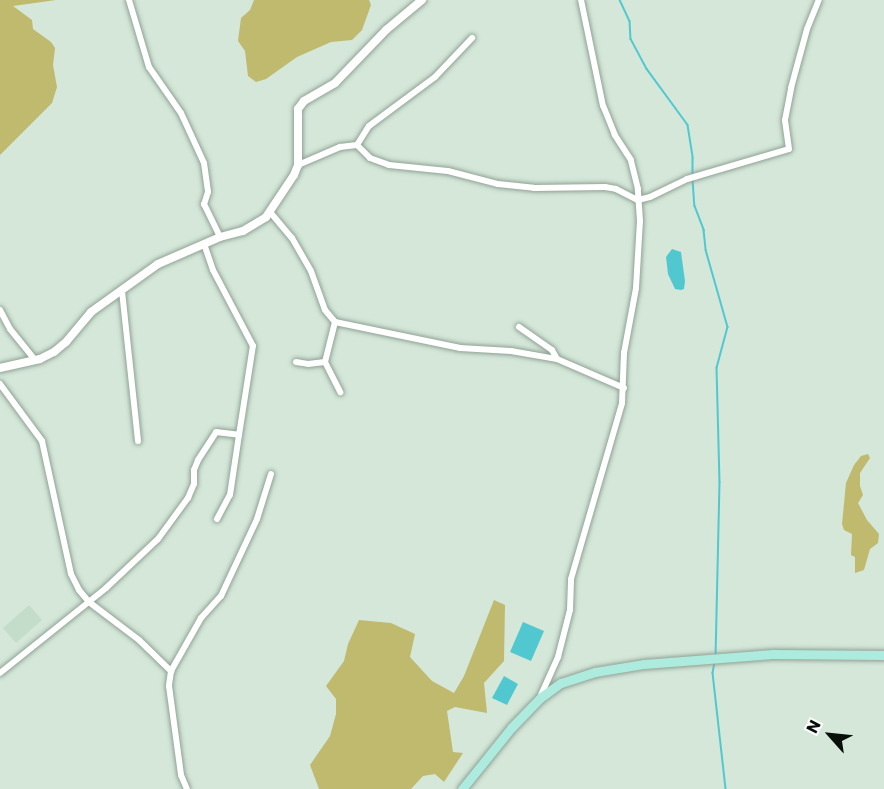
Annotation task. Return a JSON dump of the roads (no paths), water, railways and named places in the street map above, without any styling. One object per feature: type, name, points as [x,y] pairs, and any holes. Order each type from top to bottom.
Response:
[{"type":"main road","points":[[462,789],[511,728],[540,698],[561,683],[595,672],[644,664],[773,654],[884,655]]},
{"type":"street","points":[[129,0],[149,67],[181,113],[204,163],[208,192],[204,204],[220,237]]},
{"type":"street","points":[[0,368],[35,360],[54,352],[66,342],[91,312],[158,264],[220,237],[243,231],[270,212],[298,165],[300,139],[298,109],[304,101],[335,83],[386,30],[422,0]]},
{"type":"street","points":[[540,698],[558,657],[570,609],[571,579],[579,546],[592,512],[622,404],[624,352],[636,288],[640,221],[631,160],[615,135],[603,106],[581,0]]},
{"type":"street","points":[[357,145],[370,158],[389,165],[448,171],[498,184],[534,188],[610,188],[638,200],[687,179],[789,149],[785,120],[790,88],[807,29],[819,0]]},
{"type":"street","points":[[357,145],[369,126],[435,77],[472,38]]},
{"type":"street","points":[[298,165],[340,147],[357,145]]},
{"type":"street","points":[[270,212],[292,238],[311,271],[325,310],[335,322],[460,348],[511,351],[557,359],[624,388]]},
{"type":"street","points":[[204,244],[213,270],[253,346],[230,495],[217,519]]},
{"type":"street","points":[[122,291],[138,441]]},
{"type":"street","points":[[0,310],[10,329],[35,360]]},
{"type":"street","points":[[335,322],[325,362],[340,392]]},
{"type":"street","points":[[519,327],[552,350],[557,359]]},
{"type":"street","points":[[296,362],[308,364],[325,362]]},
{"type":"street","points":[[0,384],[42,441],[71,574],[89,602],[139,640],[171,671]]},
{"type":"street","points":[[0,673],[89,602],[140,557],[172,520],[194,484],[194,470],[216,432],[239,435]]},
{"type":"street","points":[[187,789],[181,775],[169,686],[171,671],[201,618],[221,597],[257,519],[271,474]]},
{"type":"water","points":[[672,249],[681,252],[685,281],[684,289],[681,290],[675,289],[668,274],[666,257]]},
{"type":"water","points":[[523,622],[544,631],[531,661],[510,652]]},
{"type":"water","points":[[504,676],[518,684],[507,705],[492,698]]},
{"type":"waterway","points":[[620,0],[630,21],[631,39],[647,69],[688,125],[693,175]]},
{"type":"waterway","points":[[693,180],[695,206],[704,230],[706,250],[728,327],[717,368],[720,482],[716,654]]},
{"type":"waterway","points":[[715,662],[713,673],[726,789]]}]
